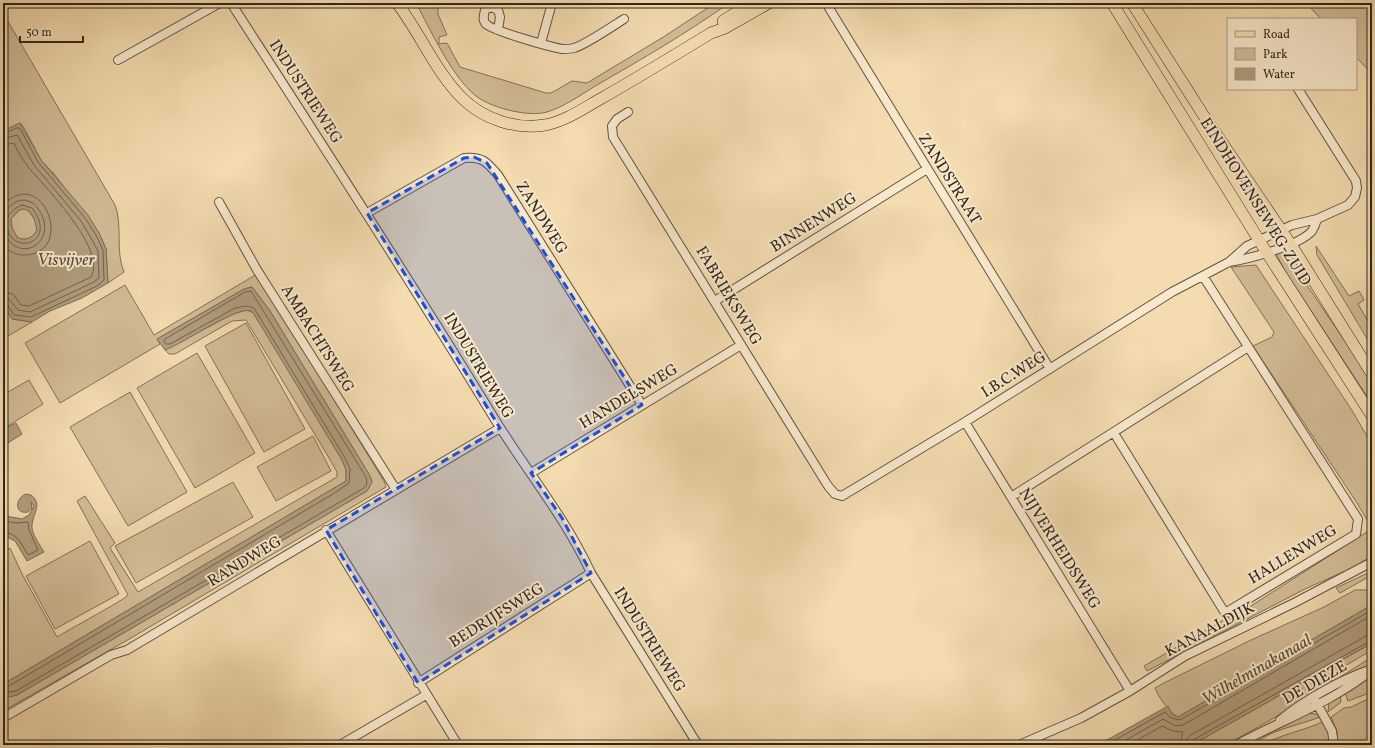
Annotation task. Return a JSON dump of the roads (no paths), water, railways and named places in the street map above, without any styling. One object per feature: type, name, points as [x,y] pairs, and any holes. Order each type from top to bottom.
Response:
[{"type":"main road","points":[[711,33],[721,23],[751,3]]},
{"type":"main road","points":[[399,4],[452,86],[463,99],[476,110],[493,118],[522,126],[546,125],[564,119],[631,82],[711,33],[725,28],[769,3]]},
{"type":"main road","name":"EINDHOVENSEWEG-ZUID","points":[[1112,3],[1267,253],[1372,416]]},
{"type":"main road","name":"EINDHOVENSEWEG-ZUID","points":[[1132,3],[1202,113],[1290,243],[1372,374]]},
{"type":"street","points":[[118,60],[220,3]]},
{"type":"street","name":"INDUSTRIEWEG","points":[[231,3],[367,213],[500,428],[562,518],[591,573],[698,745]]},
{"type":"street","points":[[541,43],[552,3]]},
{"type":"street","name":"ZANDSTRAAT","points":[[826,3],[1050,369]]},
{"type":"street","points":[[498,30],[563,49],[575,48],[624,19]]},
{"type":"street","name":"I.B.C.WEG","points":[[838,495],[849,493],[1172,292],[1229,262],[1246,246],[1281,230],[1296,224],[1317,219],[1348,205],[1356,197],[1356,181],[1299,90]]},
{"type":"street","name":"FABRIEKSWEG","points":[[628,112],[617,119],[612,126],[613,137],[828,486],[838,495]]},
{"type":"street","name":"ZANDWEG","points":[[367,213],[464,158],[474,157],[487,163],[498,175],[642,405]]},
{"type":"street","name":"BINNENWEG","points":[[715,301],[927,169]]},
{"type":"street","name":"AMBACHTSWEG","points":[[219,202],[257,270],[395,488]]},
{"type":"street","name":"I.B.C.WEG","points":[[1229,262],[1254,258],[1290,243],[1312,230],[1317,219]]},
{"type":"street","points":[[1011,497],[1248,347],[1203,276]]},
{"type":"street","name":"HANDELSWEG","points":[[531,473],[741,345]]},
{"type":"street","name":"HALLENWEG","points":[[1114,432],[1225,613],[1356,534],[1358,519],[1248,347]]},
{"type":"street","name":"NIJVERHEIDSWEG","points":[[965,422],[1130,691]]},
{"type":"street","name":"RANDWEG","points":[[3,718],[111,656],[127,650],[395,488],[500,428]]},
{"type":"street","points":[[326,530],[418,683],[458,745]]},
{"type":"street","name":"KANAALDIJK","points":[[1019,745],[1081,718],[1130,691],[1185,656],[1294,603],[1372,562]]},
{"type":"street","name":"BEDRIJFSWEG","points":[[418,683],[591,573]]},
{"type":"street","name":"DE DIEZE","points":[[1236,745],[1274,724],[1293,710],[1316,701],[1355,675],[1372,670]]},
{"type":"street","points":[[340,745],[426,695]]},
{"type":"street","points":[[1316,701],[1332,731],[1334,745]]},
{"type":"water","name":"Visvijver","points":[[20,123],[41,160],[88,215],[99,233],[106,249],[108,283],[82,298],[50,311],[32,322],[12,319],[3,304],[3,131]],"holes":[[[19,210],[26,210],[33,216],[37,230],[31,237],[23,239],[17,237],[12,228],[11,219]]]},
{"type":"water","points":[[252,287],[270,311],[370,476],[372,482],[367,491],[17,695],[10,697],[3,696],[3,681],[7,682],[346,481],[346,470],[342,460],[252,311],[245,311],[223,319],[165,350],[157,339],[244,289]]},
{"type":"water","points":[[16,423],[22,434],[3,446],[3,429]]},
{"type":"water","points":[[26,494],[31,495],[35,499],[37,506],[32,528],[35,537],[44,552],[27,561],[15,541],[3,535],[5,516],[22,519],[29,515],[34,506],[31,502],[32,508],[28,512],[23,512],[18,509],[18,502],[22,496]]},
{"type":"water","points":[[1372,605],[1372,643],[1192,745],[1098,745],[1168,706],[1172,714],[1178,717]]},
{"type":"water label","name":"Wilhelminakanaal","points":[[1257,670]]}]
